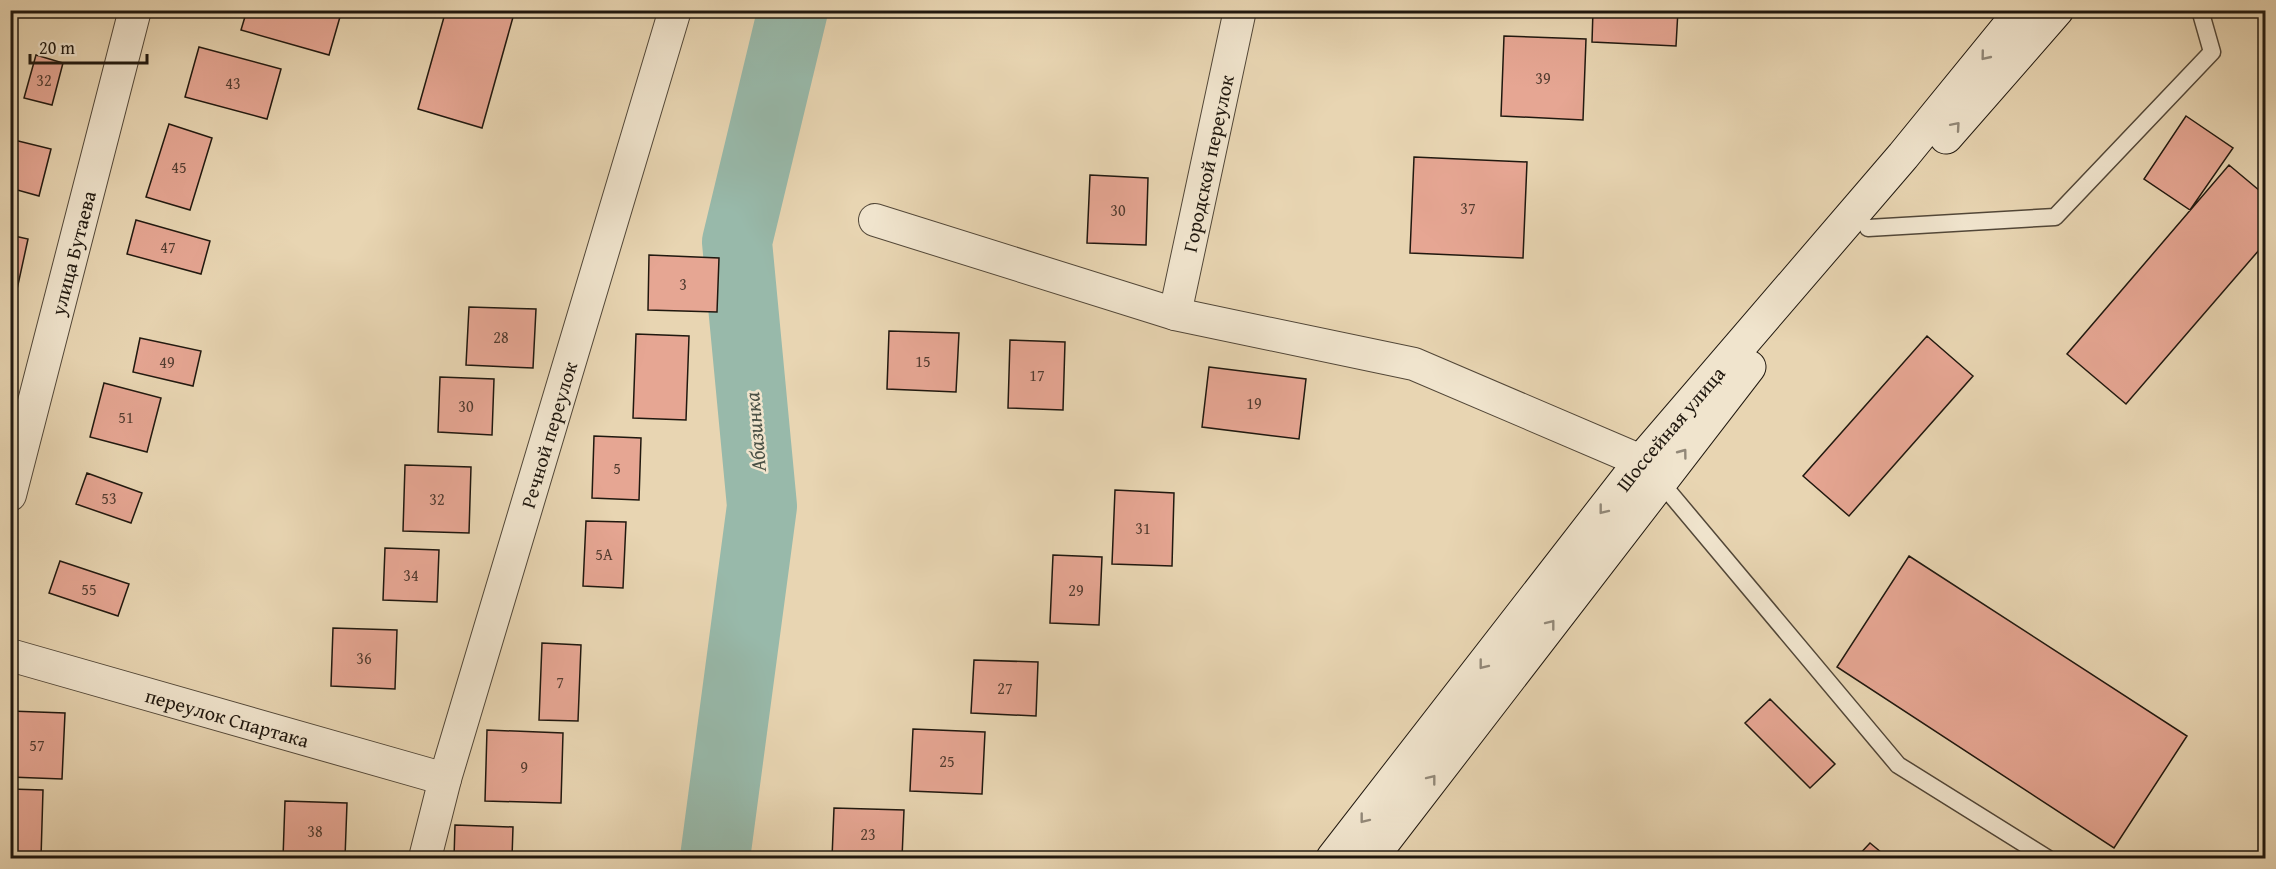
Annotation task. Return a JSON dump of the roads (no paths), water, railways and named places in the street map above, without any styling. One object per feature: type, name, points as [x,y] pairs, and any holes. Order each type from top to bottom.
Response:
[{"type":"main road","name":"Шоссейная улица","points":[[1333,858],[1651,472],[2022,10]]},
{"type":"main road","name":"Шоссейная улица","points":[[1371,858],[1651,472],[1762,350],[2056,10]]},
{"type":"street","name":"улица Бутаева","points":[[10,495],[135,10]]},
{"type":"street","name":"Речной переулок","points":[[425,858],[445,779],[675,10]]},
{"type":"street","name":"Городской переулок","points":[[1176,314],[1240,10]]},
{"type":"street","points":[[875,220],[1176,314],[1414,364],[1651,472]]},
{"type":"street","name":"переулок Спартака","points":[[10,655],[445,779]]},
{"type":"lane","points":[[1868,228],[2055,217],[2212,52],[2200,10]]},
{"type":"lane","points":[[1651,472],[1898,765],[2047,858]]},
{"type":"waterway","name":"Абазинка","points":[[715,858],[762,506],[737,242],[793,10]]}]
